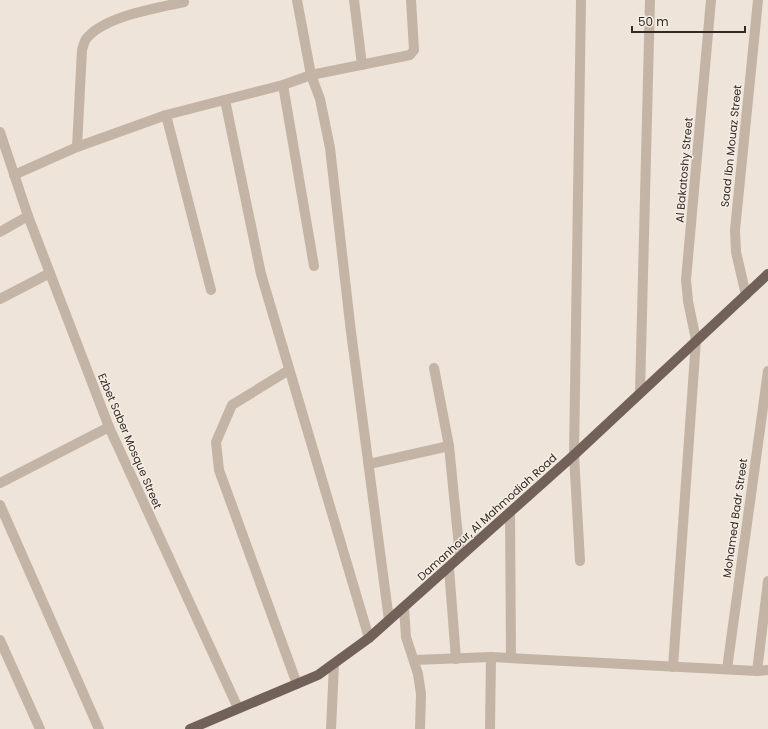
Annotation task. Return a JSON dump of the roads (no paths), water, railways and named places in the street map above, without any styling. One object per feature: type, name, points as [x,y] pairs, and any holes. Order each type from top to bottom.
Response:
[{"type":"main road","name":"Damanhour, Al Mahmodiah Road","points":[[190,729],[318,675],[369,638],[574,455],[768,274]]},
{"type":"street","points":[[297,0],[312,75],[320,99],[330,148],[351,332],[389,620]]},
{"type":"street","points":[[354,0],[362,65]]},
{"type":"street","points":[[14,175],[77,147],[166,115],[284,85],[312,75],[410,56],[414,50],[411,0]]},
{"type":"street","points":[[580,561],[574,455],[581,0]]},
{"type":"street","points":[[640,393],[650,0]]},
{"type":"street","name":"Al Bakatoshy Street","points":[[673,667],[696,340],[688,301],[686,280],[711,0]]},
{"type":"street","name":"Saad Ibn Mouaz Street","points":[[746,295],[739,266],[735,230],[758,0]]},
{"type":"street","points":[[77,147],[82,50],[85,39],[124,16],[184,2]]},
{"type":"street","points":[[284,85],[314,266]]},
{"type":"street","points":[[225,100],[261,274],[369,638]]},
{"type":"street","points":[[166,115],[211,290]]},
{"type":"street","name":"Ezbet Saber Mosque Street","points":[[0,132],[28,216],[109,427],[238,708]]},
{"type":"street","points":[[0,232],[28,216]]},
{"type":"street","points":[[0,298],[50,273]]},
{"type":"street","points":[[434,368],[448,446],[460,557]]},
{"type":"street","points":[[289,370],[232,405],[216,442],[219,470],[297,684]]},
{"type":"street","name":"Mohamed Badr Street","points":[[727,669],[768,371]]},
{"type":"street","points":[[0,483],[109,427]]},
{"type":"street","points":[[369,464],[448,446]]},
{"type":"street","points":[[0,505],[98,729]]},
{"type":"street","points":[[510,512],[511,658]]},
{"type":"street","points":[[449,568],[456,658]]},
{"type":"street","points":[[757,671],[768,581]]},
{"type":"street","points":[[404,608],[406,637],[414,660],[421,694],[420,729]]},
{"type":"street","points":[[0,640],[40,729]]},
{"type":"street","points":[[490,729],[491,657]]},
{"type":"street","points":[[414,660],[491,657],[757,671],[768,670]]},
{"type":"street","points":[[331,729],[334,664]]}]
